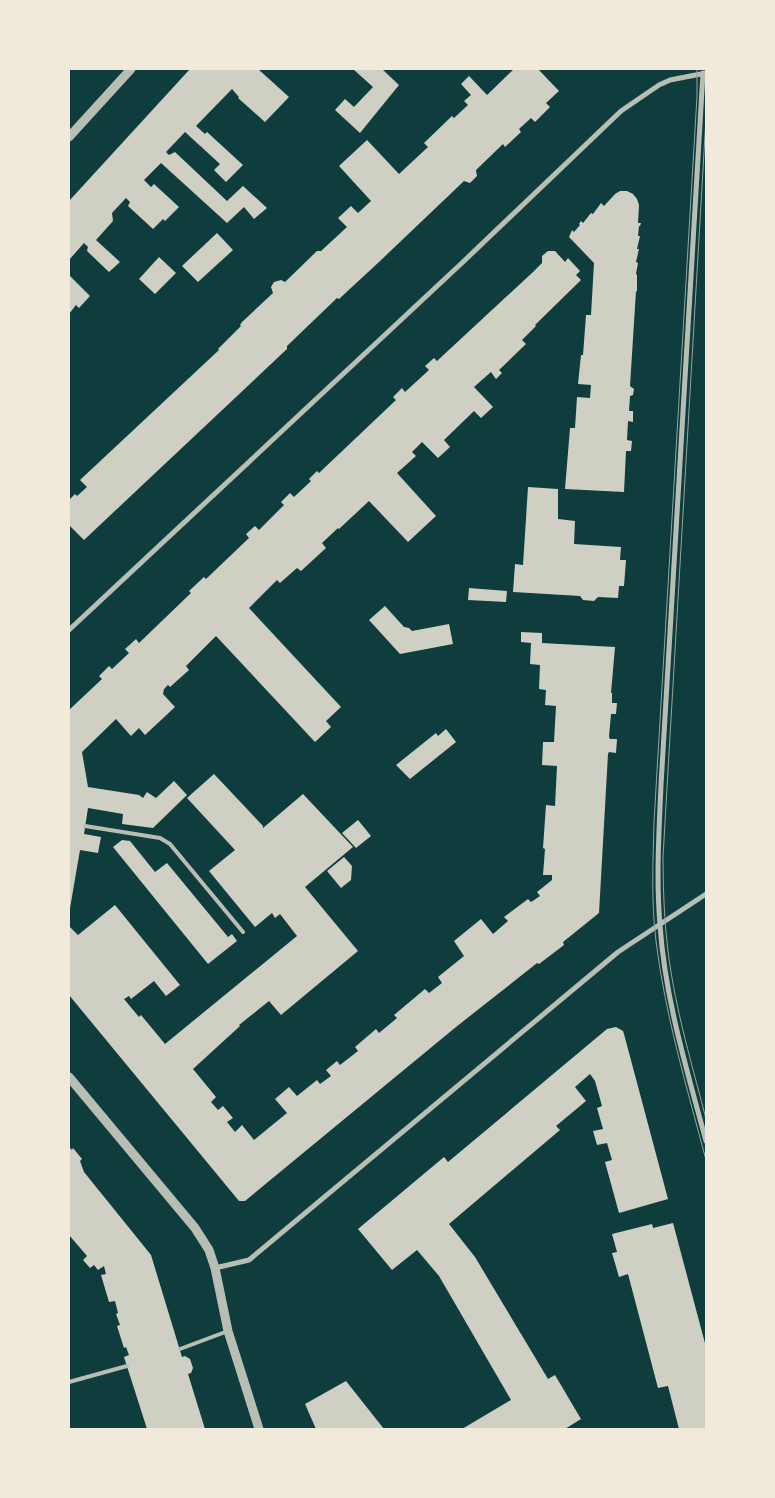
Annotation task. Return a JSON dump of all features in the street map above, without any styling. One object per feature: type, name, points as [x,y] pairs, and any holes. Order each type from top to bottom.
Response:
[{"type":"street","points":[[69,137],[131,69]]},
{"type":"street","points":[[69,630],[442,281],[620,111],[659,85],[670,80],[703,72],[658,857],[660,925],[666,976],[675,1021],[706,1141]]},
{"type":"street","points":[[215,1268],[249,1260],[618,952],[706,894]]},
{"type":"street","points":[[69,1077],[195,1228],[209,1250],[215,1268],[228,1331],[259,1429]]},
{"type":"lane","points":[[85,826],[160,838],[170,844],[244,932]]},
{"type":"lane","points":[[180,1349],[228,1331]]},
{"type":"lane","points":[[69,1382],[127,1366]]},
{"type":"building","points":[[190,69],[258,69],[289,97],[265,122],[238,98],[232,89],[196,126],[205,134],[207,132],[243,165],[226,182],[214,170],[220,164],[185,132],[166,152],[169,155],[175,152],[227,201],[243,186],[267,208],[254,219],[244,207],[227,223],[161,163],[144,180],[151,187],[154,184],[179,207],[165,221],[163,219],[153,229],[128,206],[130,202],[126,198],[112,213],[113,221],[96,240],[120,262],[109,272],[87,251],[88,247],[84,243],[69,260],[69,201]]},
{"type":"building","points":[[353,69],[382,69],[399,85],[360,133],[335,110],[345,99],[354,107],[373,87]]},
{"type":"building","points":[[514,69],[538,69],[559,91],[546,103],[550,107],[535,122],[531,118],[519,129],[521,132],[505,147],[503,144],[476,170],[477,176],[470,183],[464,181],[339,299],[337,298],[287,346],[287,349],[84,540],[69,525],[69,500],[87,487],[80,480],[219,350],[241,326],[242,322],[273,293],[271,287],[274,282],[281,280],[285,282],[317,251],[321,251],[347,227],[338,218],[351,206],[358,213],[371,201],[339,166],[367,140],[399,174],[428,147],[424,143],[452,116],[454,118],[468,105],[464,101],[471,95],[461,84],[469,76],[487,95]]},
{"type":"building","points":[[620,191],[627,191],[637,199],[639,205],[638,223],[641,223],[639,226],[638,236],[640,236],[637,249],[639,249],[636,262],[638,263],[636,274],[637,292],[630,386],[634,389],[633,395],[630,396],[629,411],[633,411],[633,422],[628,421],[627,440],[632,441],[631,451],[626,451],[624,492],[565,489],[570,428],[575,428],[577,397],[590,398],[591,385],[578,384],[581,355],[583,355],[586,315],[591,315],[594,263],[569,237],[572,230],[574,232],[581,221],[583,223],[601,203],[604,206]]},
{"type":"building","points":[[217,233],[233,250],[198,282],[182,266]]},
{"type":"building","points":[[548,251],[555,251],[565,262],[568,258],[580,271],[576,275],[581,280],[522,340],[526,344],[499,370],[502,373],[496,379],[491,372],[474,387],[493,407],[481,418],[474,411],[444,440],[450,447],[438,458],[422,442],[412,452],[416,456],[397,473],[436,516],[408,542],[369,501],[322,543],[326,548],[301,571],[297,568],[280,583],[277,580],[249,608],[341,707],[326,721],[331,727],[315,742],[216,636],[186,666],[189,670],[170,687],[168,685],[164,689],[163,694],[175,707],[145,735],[139,728],[131,736],[116,719],[82,752],[88,787],[139,795],[143,798],[147,792],[156,798],[174,781],[187,795],[153,828],[122,824],[123,814],[88,808],[84,834],[101,837],[98,853],[80,850],[69,914],[69,710],[102,679],[99,676],[109,666],[112,669],[129,653],[125,649],[136,639],[139,643],[191,593],[189,591],[204,577],[206,579],[249,538],[246,534],[255,526],[259,530],[284,505],[281,502],[290,493],[294,497],[311,481],[309,479],[317,471],[319,473],[396,400],[393,397],[402,388],[405,392],[429,370],[425,366],[434,358],[437,361],[533,272],[542,263],[542,256]]},
{"type":"building","points":[[159,257],[176,273],[155,294],[139,279]]},
{"type":"building","points":[[69,275],[90,296],[79,308],[76,305],[69,314]]},
{"type":"building","points":[[528,487],[558,489],[558,519],[575,521],[574,544],[621,547],[620,560],[626,560],[624,586],[619,586],[618,598],[598,597],[594,601],[583,600],[580,596],[513,592],[515,564],[523,565]]},
{"type":"building","points":[[469,588],[507,591],[506,602],[468,600]]},
{"type":"building","points":[[385,606],[404,627],[412,631],[449,624],[453,644],[400,654],[369,620]]},
{"type":"building","points":[[521,632],[542,633],[542,643],[615,647],[611,693],[612,703],[617,703],[616,714],[611,714],[609,737],[610,739],[617,739],[616,753],[609,752],[608,754],[599,913],[563,942],[564,945],[539,964],[537,963],[456,1027],[245,1201],[239,1201],[69,995],[69,926],[78,935],[115,905],[180,985],[166,996],[154,981],[131,999],[129,996],[124,999],[139,1017],[141,1015],[165,1044],[297,936],[280,914],[275,918],[272,913],[255,927],[209,871],[235,850],[187,798],[214,774],[263,828],[303,794],[353,847],[305,887],[358,951],[281,1015],[269,1001],[239,1025],[193,1069],[216,1097],[211,1102],[218,1110],[223,1106],[233,1118],[227,1122],[235,1132],[242,1125],[254,1140],[287,1113],[275,1099],[289,1087],[297,1096],[317,1080],[320,1084],[331,1076],[326,1070],[337,1061],[340,1065],[358,1051],[355,1047],[376,1029],[379,1033],[397,1018],[394,1015],[425,989],[429,993],[442,983],[438,977],[464,956],[454,941],[481,919],[493,934],[508,921],[504,917],[528,899],[531,902],[540,896],[537,892],[552,880],[552,875],[543,875],[545,849],[543,848],[546,805],[555,806],[557,766],[542,765],[543,742],[554,742],[556,706],[545,705],[546,690],[539,689],[540,665],[530,664],[531,643],[521,642]]},
{"type":"building","points":[[446,729],[456,742],[410,779],[396,765],[436,733],[438,736]]},
{"type":"building","points":[[358,820],[371,836],[356,848],[342,833]]},
{"type":"building","points":[[122,840],[130,841],[155,872],[167,863],[228,937],[232,934],[237,941],[208,964],[113,847]]},
{"type":"building","points":[[344,857],[352,866],[351,880],[341,888],[327,871]]},
{"type":"building","points":[[616,1027],[623,1031],[624,1034],[668,1199],[619,1213],[605,1162],[612,1160],[607,1143],[597,1145],[593,1131],[603,1129],[597,1108],[602,1106],[595,1081],[590,1074],[575,1087],[586,1101],[556,1126],[560,1130],[449,1224],[475,1257],[548,1379],[555,1375],[581,1419],[565,1429],[462,1429],[511,1400],[439,1276],[417,1250],[392,1270],[358,1229],[444,1157],[448,1162],[607,1029]]},
{"type":"building","points":[[69,1147],[72,1150],[73,1148],[82,1159],[80,1161],[84,1172],[151,1255],[182,1357],[185,1356],[190,1359],[193,1368],[191,1373],[188,1374],[205,1429],[147,1429],[124,1357],[129,1355],[126,1347],[124,1348],[117,1326],[120,1325],[116,1314],[118,1313],[115,1301],[109,1302],[101,1275],[106,1274],[104,1266],[98,1270],[94,1265],[90,1268],[83,1260],[87,1256],[69,1235]]},
{"type":"building","points":[[673,1223],[706,1347],[706,1429],[679,1429],[668,1386],[658,1388],[628,1274],[619,1277],[612,1253],[617,1252],[612,1234],[652,1224],[653,1228]]},
{"type":"building","points":[[346,1381],[384,1429],[316,1429],[305,1404]]},
{"type":"tram line","points":[[697,69],[697,96],[654,822],[653,911],[665,996],[677,1051],[706,1160]]},
{"type":"tram line","points":[[706,118],[663,857],[665,918],[672,978],[683,1031],[706,1119]]}]
